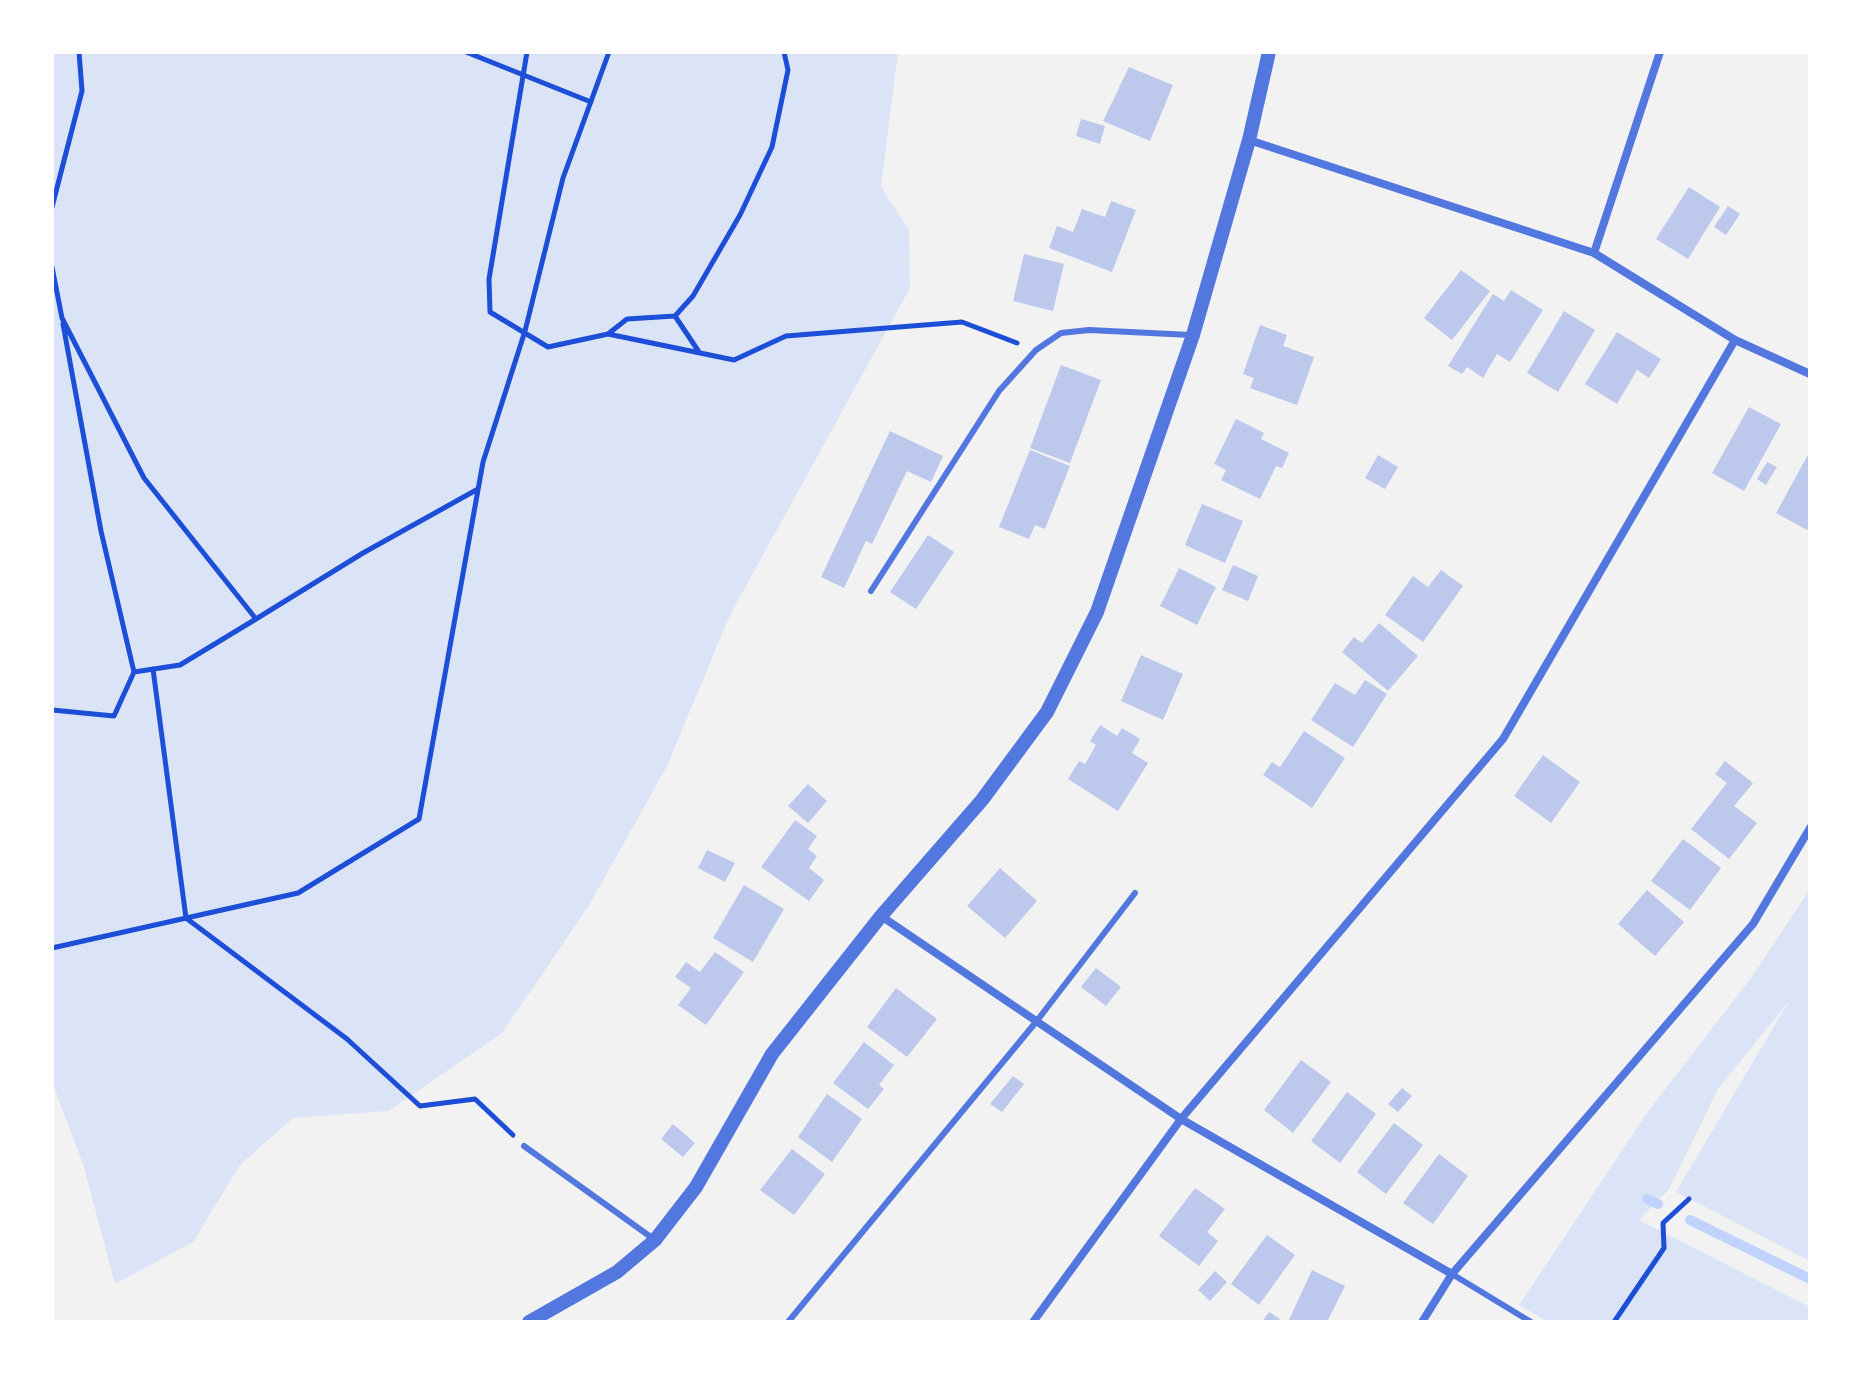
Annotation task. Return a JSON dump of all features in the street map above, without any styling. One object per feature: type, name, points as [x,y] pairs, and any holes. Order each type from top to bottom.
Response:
[{"type":"street","points":[[529,1322],[617,1272],[655,1240],[696,1187],[772,1054],[881,916],[982,800],[1047,712],[1097,612],[1193,335],[1249,140],[1269,52]]},
{"type":"street","points":[[1594,253],[1660,52]]},
{"type":"street","points":[[1249,140],[1594,253],[1735,340],[1810,374]]},
{"type":"street","points":[[1033,1322],[1181,1119],[1503,739],[1735,340]]},
{"type":"street","points":[[1422,1322],[1452,1274],[1753,924],[1810,828]]},
{"type":"street","points":[[881,916],[1181,1119],[1452,1274]]},
{"type":"lane","points":[[871,591],[999,391],[1036,350],[1061,333],[1089,330],[1193,335]]},
{"type":"lane","points":[[788,1322],[1036,1022],[1135,893]]},
{"type":"lane","points":[[524,1146],[655,1240]]},
{"type":"lane","points":[[1452,1274],[1531,1322]]},
{"type":"path","points":[[52,207],[82,91],[79,52]]},
{"type":"path","points":[[466,52],[591,102]]},
{"type":"path","points":[[527,52],[489,279],[490,312],[548,347],[608,334],[734,360],[786,336],[962,322],[1036,350]]},
{"type":"path","points":[[52,948],[298,893],[419,819],[483,462],[525,331],[563,178],[609,52]]},
{"type":"path","points":[[608,334],[627,319],[675,316],[693,296],[740,215],[772,147],[788,70],[784,52]]},
{"type":"path","points":[[52,267],[101,531],[134,672],[114,716],[52,710]]},
{"type":"path","points":[[55,284],[62,318],[144,478],[256,619]]},
{"type":"path","points":[[675,316],[699,353]]},
{"type":"path","points":[[134,672],[180,665],[363,553],[479,488]]},
{"type":"path","points":[[153,669],[186,918],[347,1039],[420,1106],[475,1099],[524,1146]]},
{"type":"path","points":[[1614,1322],[1664,1248],[1663,1223],[1689,1199]]},
{"type":"shaded area","points":[[52,52],[898,52],[881,187],[909,230],[910,288],[730,615],[667,766],[588,907],[502,1033],[389,1111],[293,1118],[240,1165],[193,1242],[115,1284],[83,1164],[52,1082]]},
{"type":"shaded area","points":[[1810,889],[1810,1261],[1676,1192],[1789,1001],[1718,1089],[1669,1189],[1639,1220],[1810,1307],[1810,1322],[1548,1322],[1519,1305],[1646,1114],[1754,974]]},
{"type":"building","points":[[1129,67],[1173,85],[1150,141],[1103,121]]},
{"type":"building","points":[[1081,119],[1105,126],[1100,144],[1076,136]]},
{"type":"building","points":[[1689,187],[1720,207],[1688,259],[1656,239]]},
{"type":"building","points":[[1111,201],[1136,210],[1112,272],[1049,248],[1057,226],[1073,232],[1082,209],[1105,217]]},
{"type":"building","points":[[1728,206],[1740,214],[1726,235],[1714,227]]},
{"type":"building","points":[[1024,254],[1064,264],[1053,311],[1013,301]]},
{"type":"building","points":[[1461,270],[1490,291],[1452,340],[1424,318]]},
{"type":"building","points":[[1511,290],[1543,310],[1510,362],[1497,354],[1483,378],[1467,367],[1462,374],[1448,366],[1493,294],[1504,301]]},
{"type":"building","points":[[1564,311],[1595,330],[1558,392],[1527,373]]},
{"type":"building","points":[[1260,325],[1287,335],[1283,346],[1314,357],[1297,405],[1250,388],[1254,378],[1243,374]]},
{"type":"building","points":[[1617,332],[1661,359],[1649,378],[1637,370],[1617,404],[1585,384]]},
{"type":"building","points":[[1061,365],[1101,380],[1070,463],[1030,448]]},
{"type":"building","points":[[1749,407],[1781,424],[1744,491],[1712,473]]},
{"type":"building","points":[[1236,419],[1264,433],[1261,439],[1289,453],[1282,468],[1276,466],[1260,499],[1221,480],[1226,470],[1214,464]]},
{"type":"building","points":[[890,431],[943,456],[931,482],[907,471],[872,544],[866,541],[844,588],[821,577]]},
{"type":"building","points":[[1030,450],[1070,466],[1045,529],[1035,525],[1029,539],[999,527]]},
{"type":"building","points":[[1810,451],[1810,525],[1807,530],[1776,513]]},
{"type":"building","points":[[1378,455],[1398,467],[1385,489],[1365,478]]},
{"type":"building","points":[[1767,462],[1777,467],[1766,485],[1757,479]]},
{"type":"building","points":[[1202,504],[1243,521],[1225,563],[1185,545]]},
{"type":"building","points":[[928,535],[954,552],[916,609],[890,592]]},
{"type":"building","points":[[1233,565],[1258,576],[1248,601],[1222,590]]},
{"type":"building","points":[[1179,568],[1216,587],[1197,625],[1160,606]]},
{"type":"building","points":[[1441,570],[1463,586],[1423,642],[1385,615],[1413,576],[1428,587]]},
{"type":"building","points":[[1379,623],[1418,656],[1388,691],[1342,652],[1354,637],[1362,643]]},
{"type":"building","points":[[1141,655],[1183,674],[1163,720],[1121,701]]},
{"type":"building","points":[[1365,680],[1387,694],[1353,747],[1311,720],[1335,683],[1355,695]]},
{"type":"building","points":[[1100,725],[1117,736],[1122,728],[1140,739],[1132,753],[1148,763],[1118,811],[1068,779],[1079,761],[1085,764],[1096,745],[1090,741]]},
{"type":"building","points":[[1304,731],[1345,758],[1312,808],[1263,775],[1272,762],[1280,767]]},
{"type":"building","points":[[1543,755],[1580,782],[1551,823],[1514,796]]},
{"type":"building","points":[[1725,761],[1753,783],[1734,806],[1757,823],[1729,859],[1691,829],[1727,783],[1715,774]]},
{"type":"building","points":[[808,784],[827,801],[808,823],[788,806]]},
{"type":"building","points":[[795,820],[817,836],[808,849],[817,856],[809,868],[824,880],[809,901],[761,867]]},
{"type":"building","points":[[1683,839],[1721,868],[1690,910],[1651,881]]},
{"type":"building","points":[[707,850],[735,863],[725,882],[698,868]]},
{"type":"building","points":[[1000,868],[1037,901],[1005,938],[967,906]]},
{"type":"building","points":[[744,885],[784,909],[753,962],[713,938]]},
{"type":"building","points":[[1647,890],[1684,922],[1655,956],[1618,924]]},
{"type":"building","points":[[715,952],[744,972],[706,1025],[678,1005],[691,988],[675,977],[686,962],[700,972]]},
{"type":"building","points":[[1096,968],[1121,987],[1106,1006],[1081,987]]},
{"type":"building","points":[[896,988],[937,1019],[907,1057],[867,1027]]},
{"type":"building","points":[[864,1042],[894,1065],[879,1085],[884,1089],[868,1109],[833,1083]]},
{"type":"building","points":[[1301,1060],[1331,1082],[1293,1133],[1264,1110]]},
{"type":"building","points":[[1013,1076],[1024,1084],[1002,1112],[990,1104]]},
{"type":"building","points":[[1402,1088],[1412,1096],[1398,1112],[1388,1104]]},
{"type":"building","points":[[1347,1092],[1376,1114],[1340,1163],[1311,1141]]},
{"type":"building","points":[[827,1094],[862,1119],[832,1162],[798,1137]]},
{"type":"building","points":[[1394,1123],[1423,1145],[1386,1194],[1357,1172]]},
{"type":"building","points":[[673,1124],[695,1143],[683,1157],[661,1139]]},
{"type":"building","points":[[792,1149],[825,1174],[794,1215],[760,1190]]},
{"type":"building","points":[[1439,1154],[1468,1176],[1433,1224],[1403,1203]]},
{"type":"building","points":[[1195,1188],[1225,1209],[1207,1232],[1218,1241],[1199,1266],[1159,1236]]},
{"type":"building","points":[[1267,1235],[1295,1255],[1259,1305],[1231,1284]]},
{"type":"building","points":[[1312,1270],[1345,1286],[1327,1322],[1288,1322]]},
{"type":"building","points":[[1215,1271],[1227,1282],[1210,1301],[1198,1290]]},
{"type":"building","points":[[1269,1312],[1280,1319],[1278,1322],[1262,1322]]},
{"type":"waterway","points":[[1647,1199],[1658,1204]]},
{"type":"waterway","points":[[1690,1220],[1810,1279]]}]
